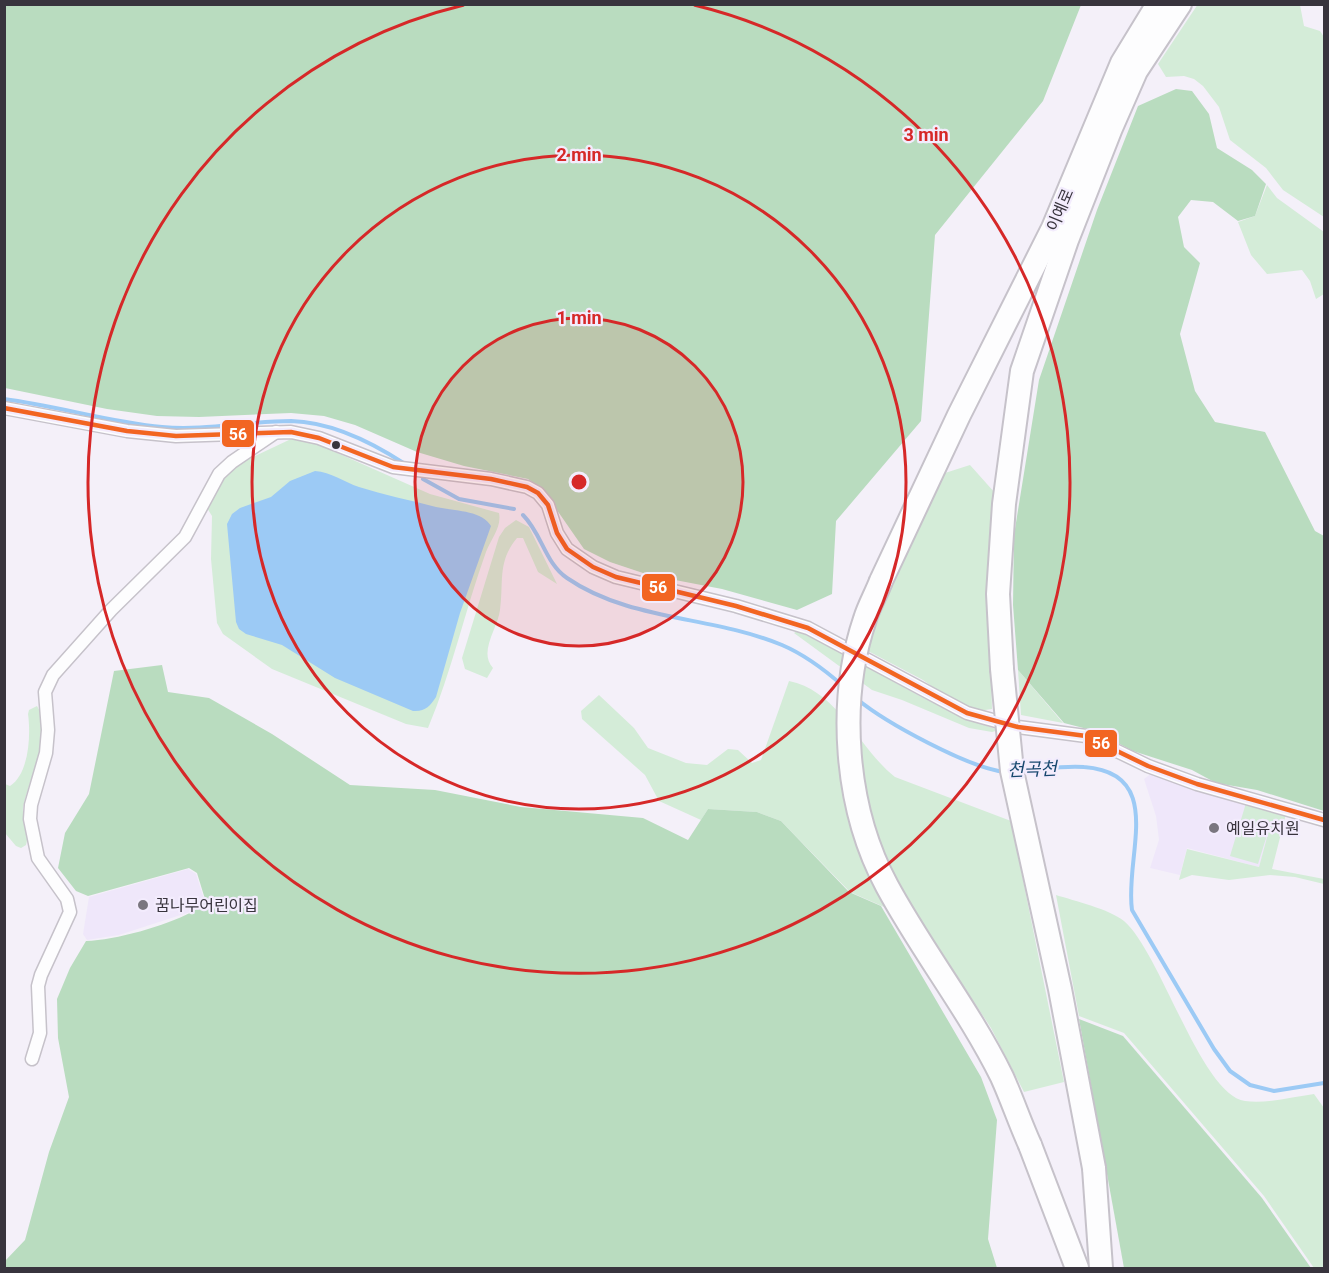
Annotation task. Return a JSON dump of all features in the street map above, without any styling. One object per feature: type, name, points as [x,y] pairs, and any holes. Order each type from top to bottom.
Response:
[{"type":"highway","name":"이예로","points":[[1077,1266],[1002,1077],[886,884],[865,832],[857,799],[851,754],[849,706],[854,664],[865,618],[881,581],[959,415],[1053,228],[1122,63],[1158,4]]},
{"type":"highway","name":"이예로","points":[[1101,1269],[1094,1168],[1062,1000],[1012,771],[1002,669],[998,594],[1004,504],[1022,371],[1067,240],[1111,128],[1136,72],[1180,4]]},
{"type":"street","points":[[4,408],[152,434],[176,436],[277,431],[320,438],[393,467],[491,479],[527,487],[548,505],[557,533],[567,549],[593,567],[616,577],[736,606],[808,628],[967,713],[1018,727],[1086,736],[1148,766],[1197,784],[1324,820]]},
{"type":"street","points":[[32,1059],[40,1033],[38,986],[70,912],[67,899],[38,858],[30,819],[31,805],[46,753],[46,687],[53,675],[111,610],[185,537],[219,474],[232,462],[277,431]]},
{"type":"shaded area","name":"예일유치원","points":[[1152,773],[1201,792],[1275,811],[1259,867],[1187,848],[1180,875],[1150,868],[1159,840],[1156,816],[1144,779]]},
{"type":"shaded area","name":"꿈나무어린이집","points":[[188,869],[196,874],[204,899],[193,911],[119,935],[87,940],[83,934],[89,897]]},
{"type":"green space","points":[[1198,4],[1300,5],[1304,26],[1320,31],[1324,37],[1324,217],[1283,190],[1266,168],[1230,140],[1219,107],[1203,86],[1194,79],[1184,76],[1166,77],[1158,64]]},
{"type":"green space","points":[[5,5],[1081,5],[1043,101],[935,235],[921,421],[836,521],[832,594],[797,610],[722,589],[649,575],[610,562],[584,549],[543,490],[528,479],[464,466],[417,452],[355,425],[324,416],[291,413],[199,417],[157,416],[107,409],[5,388]]},
{"type":"green space","points":[[1176,89],[1192,91],[1209,114],[1217,148],[1252,170],[1266,184],[1255,216],[1238,221],[1213,202],[1191,200],[1178,217],[1184,247],[1200,263],[1180,334],[1195,391],[1215,422],[1265,432],[1315,531],[1324,536],[1324,811],[1257,790],[1216,783],[1192,770],[1133,751],[1095,731],[1064,723],[1018,670],[1013,605],[1014,535],[1039,380],[1097,210],[1138,106]]},
{"type":"green space","points":[[1267,185],[1277,198],[1324,232],[1324,294],[1316,299],[1310,281],[1302,270],[1267,274],[1251,255],[1238,222],[1255,216]]},
{"type":"green space","points":[[291,439],[317,444],[430,494],[499,513],[498,528],[486,552],[428,728],[406,724],[272,669],[223,634],[217,623],[211,559],[212,516],[207,508],[220,479],[234,466]]},
{"type":"green space","points":[[970,465],[995,493],[988,573],[992,709],[978,711],[950,699],[923,680],[868,651],[888,586],[908,540],[945,473]]},
{"type":"green space","points":[[516,520],[529,527],[557,584],[538,572],[523,538],[517,538],[506,555],[504,564],[499,617],[487,655],[493,668],[487,678],[465,669],[462,658],[499,537],[505,528]]},
{"type":"green space","points":[[797,631],[922,697],[972,721],[999,730],[992,732],[969,728],[872,690],[794,633]]},
{"type":"green space","points":[[162,665],[168,692],[209,698],[272,734],[350,785],[435,790],[521,807],[643,818],[688,840],[708,809],[757,812],[781,821],[849,892],[881,906],[981,1077],[997,1120],[988,1239],[997,1268],[5,1268],[5,1261],[25,1240],[49,1152],[69,1097],[58,1038],[57,999],[70,968],[86,941],[126,935],[168,922],[194,911],[205,899],[197,873],[189,868],[88,896],[76,891],[58,868],[65,833],[89,794],[114,671]]},
{"type":"green space","points":[[1018,670],[1063,723],[1021,715]]},
{"type":"green space","points":[[789,681],[822,696],[847,722],[870,752],[895,777],[1011,821],[1064,1082],[1024,1092],[991,1028],[923,924],[850,892],[781,821],[757,812],[708,809],[701,820],[659,801],[645,775],[582,719],[581,711],[599,695],[634,728],[648,748],[686,763],[707,765],[728,749],[738,750],[752,763],[761,760]]},
{"type":"green space","points":[[37,706],[43,729],[38,757],[23,808],[27,841],[26,845],[21,848],[16,846],[5,833],[5,784],[10,786],[21,773],[29,743],[28,714],[29,710]]},
{"type":"green space","points":[[1246,803],[1286,814],[1272,869],[1324,879],[1324,884],[1295,877],[1270,875],[1229,880],[1192,875],[1179,880],[1187,849],[1259,867],[1272,819],[1258,864],[1230,856]]},
{"type":"green space","points":[[1056,895],[1101,909],[1124,921],[1138,938],[1152,962],[1197,1050],[1213,1075],[1229,1093],[1245,1101],[1253,1102],[1314,1094],[1324,1108],[1324,1268],[1314,1268],[1264,1196],[1124,1033],[1079,1016]]},
{"type":"green space","points":[[1079,1019],[1123,1036],[1262,1198],[1311,1268],[1124,1268]]},
{"type":"water","points":[[315,471],[327,473],[378,493],[474,514],[491,526],[460,613],[436,697],[424,709],[413,711],[335,678],[282,645],[246,634],[239,629],[236,622],[227,524],[232,514],[240,508],[271,497],[290,481]]},
{"type":"waterway","name":"천곡천","points":[[4,399],[123,422],[162,427],[194,428],[275,421],[306,422],[351,435],[405,464]]},
{"type":"waterway","name":"천곡천","points":[[423,479],[459,499],[514,509]]},
{"type":"waterway","name":"천곡천","points":[[523,515],[560,572],[591,592],[617,603],[728,628],[782,645],[814,663],[843,686]]},
{"type":"waterway","name":"천곡천","points":[[857,699],[887,720],[928,743],[989,769],[1005,772]]},
{"type":"waterway","name":"천곡천","points":[[1019,771],[1084,767],[1110,773],[1125,784],[1134,801],[1136,821],[1131,889],[1132,910],[1214,1049],[1230,1071],[1250,1085],[1274,1091],[1324,1083]]},
{"type":"transit line","name":"56","points":[[4,408],[127,431],[176,436],[291,432],[319,438],[393,467],[491,479],[527,487],[538,493],[548,505],[557,533],[567,549],[593,567],[616,577],[736,606],[808,628],[967,713],[1018,727],[1086,736],[1148,766],[1197,784],[1324,820]]},
{"type":"place","name":"예일유치원","points":[[1214,828]]},
{"type":"place","name":"꿈나무어린이집","points":[[143,905]]}]
